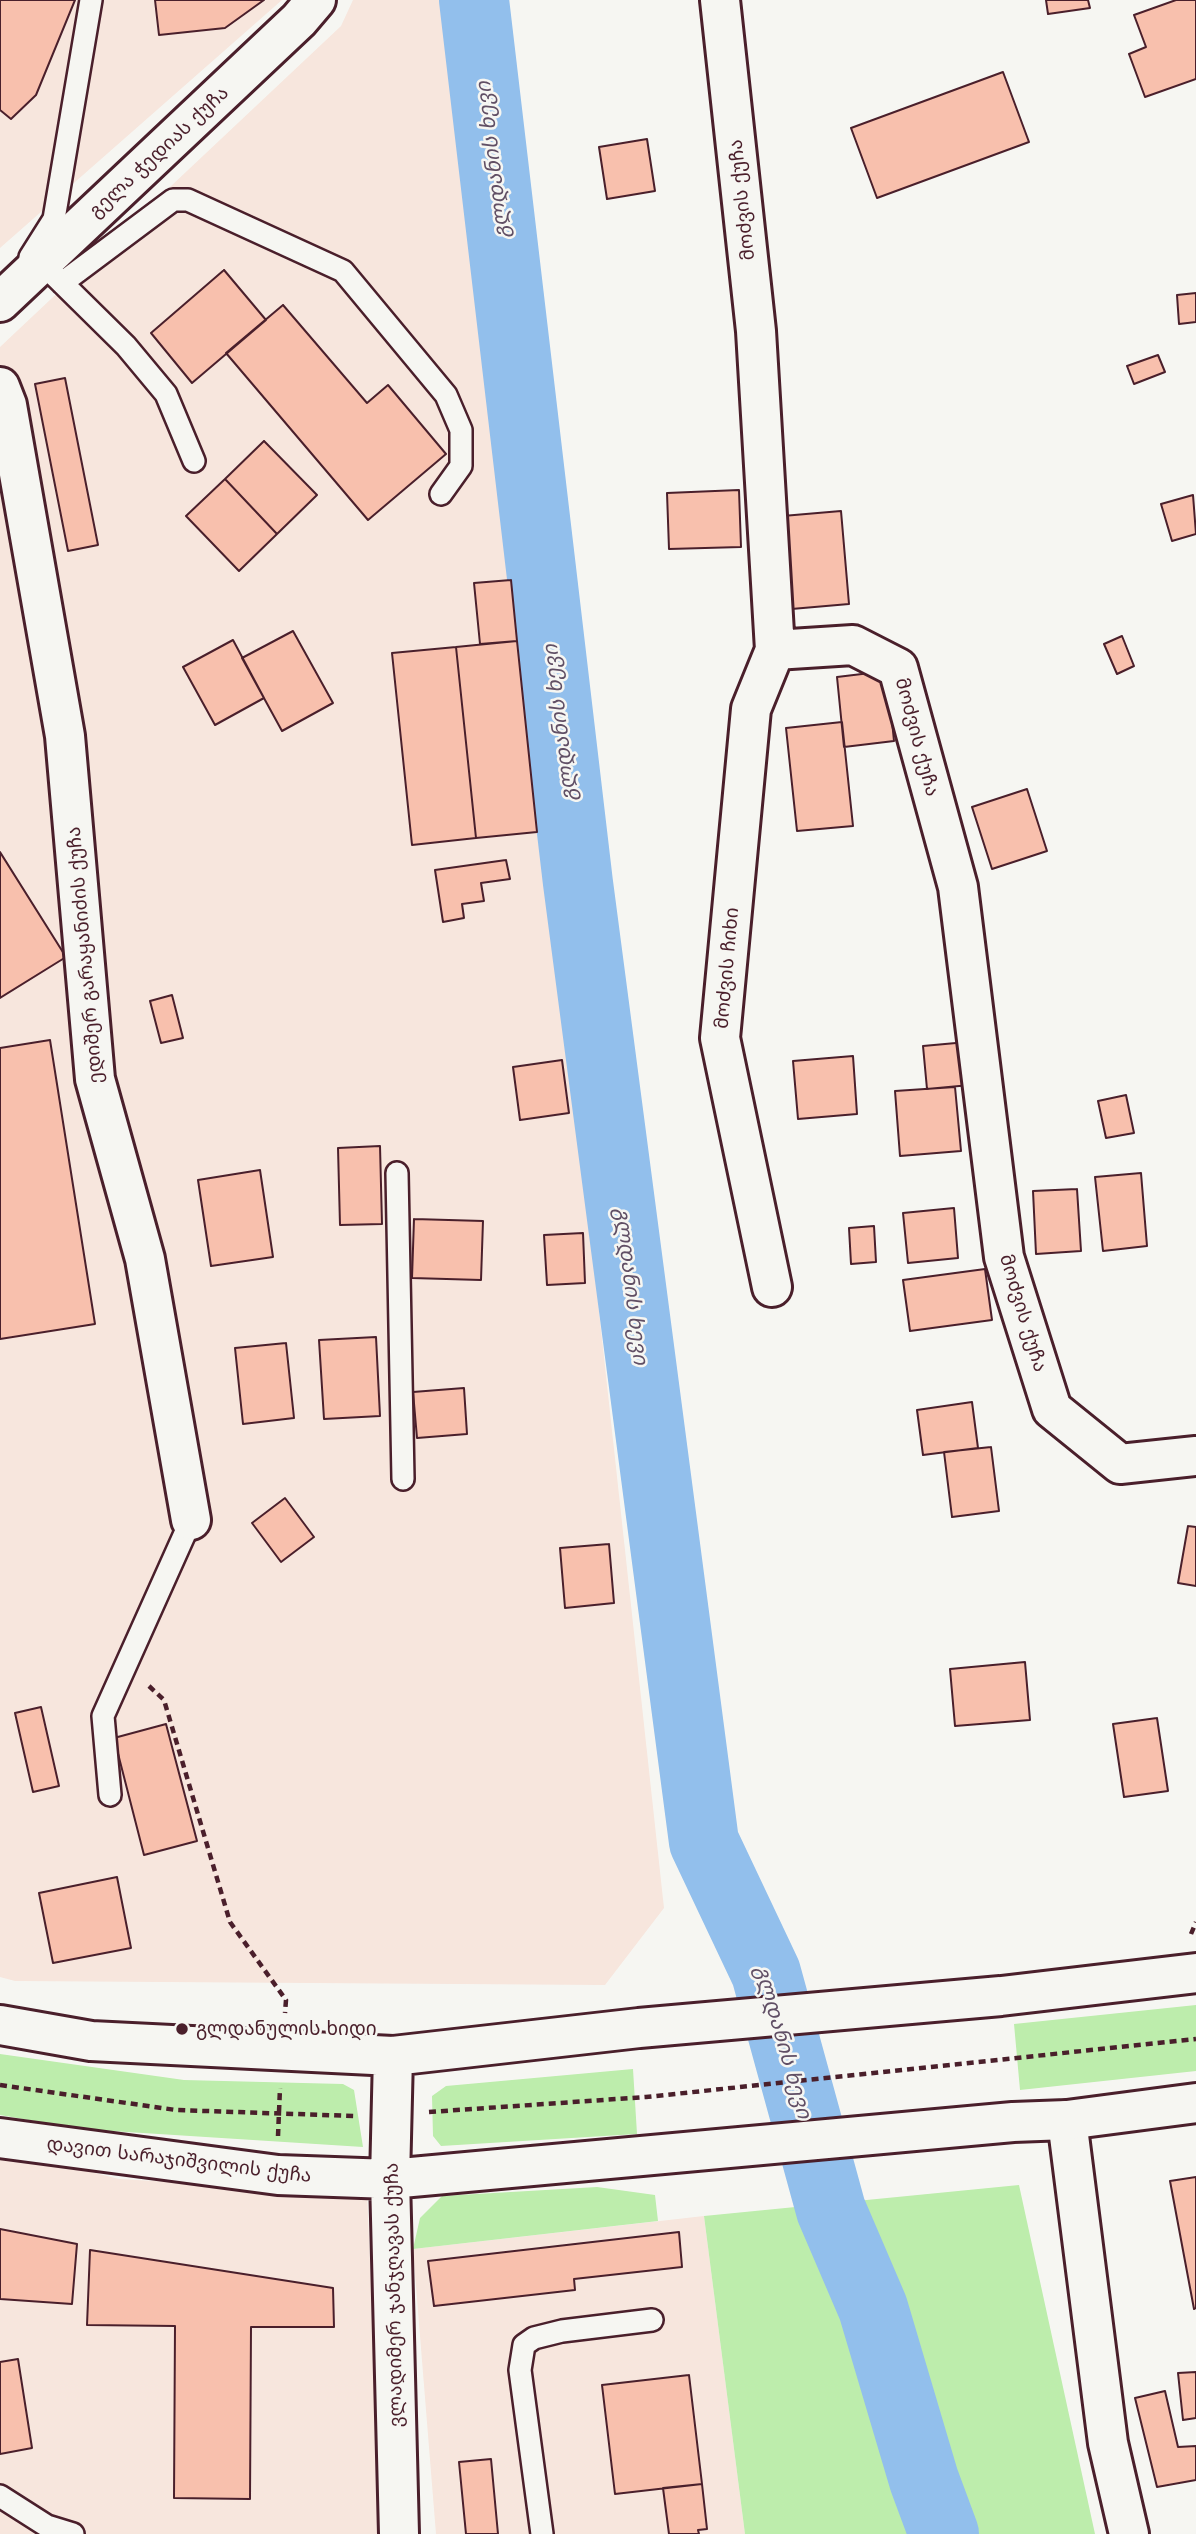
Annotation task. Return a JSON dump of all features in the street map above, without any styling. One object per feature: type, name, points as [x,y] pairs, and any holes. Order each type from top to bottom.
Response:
[{"type":"street","name":"გელა ჭედიას ქუჩა","points":[[3,300],[52,273],[316,0]]},
{"type":"street","name":"მოძვის ქუჩა","points":[[720,0],[756,331],[775,650],[853,645],[898,668],[958,887],[1004,1256],[1052,1409],[1120,1464],[1196,1456]]},
{"type":"street","name":"ედიშერ გარაყანიძის ქუჩა","points":[[0,387],[7,405],[65,736],[95,1079],[145,1259],[191,1520]]},
{"type":"street","name":"მოძვის ჩიხი","points":[[772,1287],[720,1038],[751,709],[775,650]]},
{"type":"street","points":[[0,2025],[91,2041],[281,2053],[393,2056],[639,2028],[1001,1996],[1196,1973]]},
{"type":"street","name":"ვლადიმერ ჯანჯღავას ქუჩა","points":[[393,2056],[390,2179],[398,2534]]},
{"type":"street","points":[[1129,2534],[1108,2443],[1067,2120],[1196,2103]]},
{"type":"street","name":"დავით სარაჯიშვილის ქუჩა","points":[[0,2138],[278,2175],[390,2179],[1013,2122],[1067,2120]]},
{"type":"lane","points":[[3,300],[54,219],[91,0]]},
{"type":"lane","points":[[194,461],[166,394],[126,346],[52,273],[173,200],[188,200],[343,271],[446,395],[461,430],[460,466],[441,494]]},
{"type":"lane","points":[[397,1173],[403,1479]]},
{"type":"lane","points":[[110,1795],[103,1716],[128,1666],[191,1520]]},
{"type":"lane","points":[[542,2534],[520,2370],[524,2345],[534,2338],[562,2331],[652,2320]]},
{"type":"lane","points":[[0,2496],[47,2526],[72,2534]]},
{"type":"path","points":[[128,1666],[164,1700],[229,1922],[286,2000],[281,2053],[278,2175]]},
{"type":"path","points":[[0,2085],[176,2110],[391,2114],[646,2097],[1196,2039]]},
{"type":"shaded area","points":[[0,0],[282,0],[0,248]]},
{"type":"shaded area","points":[[353,0],[454,0],[664,1908],[605,1985],[15,1981],[0,1977],[0,347],[341,26]]},
{"type":"shaded area","points":[[0,2149],[119,2179],[367,2193],[382,2534],[0,2534]]},
{"type":"shaded area","points":[[704,2216],[745,2534],[436,2534],[413,2249]]},
{"type":"green space","points":[[1196,2005],[1196,2071],[1020,2090],[1014,2024]]},
{"type":"green space","points":[[0,2054],[184,2080],[343,2084],[354,2090],[363,2147],[80,2129],[0,2115]]},
{"type":"green space","points":[[633,2069],[637,2134],[441,2146],[433,2136],[432,2096],[446,2086]]},
{"type":"green space","points":[[1019,2185],[1095,2534],[745,2534],[704,2216]]},
{"type":"green space","points":[[597,2187],[655,2195],[658,2221],[413,2249],[420,2218],[442,2196]]},
{"type":"building","points":[[0,0],[75,0],[36,95],[11,119],[0,110]]},
{"type":"building","points":[[155,0],[264,0],[225,28],[159,35]]},
{"type":"building","points":[[1046,0],[1088,0],[1090,8],[1048,14]]},
{"type":"building","points":[[1176,0],[1196,0],[1196,79],[1145,97],[1129,54],[1146,47],[1134,15]]},
{"type":"building","points":[[1003,72],[1029,142],[877,198],[851,128]]},
{"type":"building","points":[[647,139],[655,191],[607,199],[599,147]]},
{"type":"building","points":[[224,270],[266,320],[192,383],[151,333]]},
{"type":"building","points":[[1196,293],[1196,322],[1179,324],[1177,295]]},
{"type":"building","points":[[283,305],[367,403],[388,385],[446,454],[368,520],[226,353]]},
{"type":"building","points":[[1158,355],[1165,372],[1134,384],[1127,366]]},
{"type":"building","points":[[65,378],[98,545],[68,551],[35,384]]},
{"type":"building","points":[[264,441],[317,495],[277,534],[225,479]]},
{"type":"building","points":[[225,479],[277,534],[239,571],[186,516]]},
{"type":"building","points":[[739,490],[741,547],[669,549],[667,493]]},
{"type":"building","points":[[1193,495],[1196,534],[1172,541],[1161,504]]},
{"type":"building","points":[[841,511],[849,604],[780,610],[771,517]]},
{"type":"building","points":[[511,580],[517,641],[480,644],[474,583]]},
{"type":"building","points":[[293,631],[333,703],[282,731],[242,658]]},
{"type":"building","points":[[1122,636],[1134,666],[1117,674],[1104,644]]},
{"type":"building","points":[[233,640],[264,698],[215,725],[183,667]]},
{"type":"building","points":[[517,641],[537,832],[476,838],[456,647]]},
{"type":"building","points":[[456,647],[476,838],[412,845],[392,653]]},
{"type":"building","points":[[887,671],[894,741],[844,747],[837,677]]},
{"type":"building","points":[[842,722],[853,826],[797,831],[786,728]]},
{"type":"building","points":[[1027,789],[1047,851],[992,869],[972,807]]},
{"type":"building","points":[[0,852],[66,957],[0,998]]},
{"type":"building","points":[[506,860],[510,879],[481,883],[484,901],[462,904],[464,918],[443,922],[435,870]]},
{"type":"building","points":[[172,995],[183,1038],[161,1043],[150,1001]]},
{"type":"building","points":[[50,1040],[95,1324],[0,1339],[0,1048]]},
{"type":"building","points":[[967,1042],[970,1085],[927,1089],[923,1046]]},
{"type":"building","points":[[853,1056],[857,1114],[798,1119],[793,1061]]},
{"type":"building","points":[[562,1060],[569,1113],[520,1120],[513,1067]]},
{"type":"building","points":[[955,1087],[961,1151],[900,1156],[895,1091]]},
{"type":"building","points":[[1126,1095],[1134,1133],[1106,1138],[1098,1101]]},
{"type":"building","points":[[380,1146],[382,1224],[340,1225],[338,1148]]},
{"type":"building","points":[[260,1170],[273,1257],[211,1266],[198,1180]]},
{"type":"building","points":[[1141,1173],[1147,1246],[1103,1251],[1095,1177]]},
{"type":"building","points":[[1077,1189],[1081,1251],[1036,1254],[1033,1191]]},
{"type":"building","points":[[954,1208],[958,1258],[908,1263],[903,1213]]},
{"type":"building","points":[[414,1219],[483,1221],[481,1280],[412,1278]]},
{"type":"building","points":[[874,1226],[876,1262],[851,1264],[849,1228]]},
{"type":"building","points":[[583,1233],[585,1283],[547,1285],[544,1235]]},
{"type":"building","points":[[985,1269],[992,1320],[910,1331],[903,1280]]},
{"type":"building","points":[[376,1337],[380,1416],[324,1419],[319,1340]]},
{"type":"building","points":[[286,1343],[294,1418],[243,1424],[235,1348]]},
{"type":"building","points":[[464,1388],[467,1434],[417,1438],[413,1392]]},
{"type":"building","points":[[972,1402],[978,1448],[923,1455],[917,1410]]},
{"type":"building","points":[[991,1447],[999,1511],[952,1517],[944,1452]]},
{"type":"building","points":[[285,1498],[314,1537],[281,1562],[252,1523]]},
{"type":"building","points":[[1188,1526],[1196,1527],[1196,1586],[1178,1583]]},
{"type":"building","points":[[609,1544],[614,1603],[565,1608],[560,1548]]},
{"type":"building","points":[[1025,1662],[1030,1720],[955,1726],[950,1669]]},
{"type":"building","points":[[41,1707],[59,1786],[33,1792],[15,1713]]},
{"type":"building","points":[[1157,1718],[1168,1791],[1124,1797],[1113,1724]]},
{"type":"building","points":[[166,1724],[197,1841],[144,1855],[114,1738]]},
{"type":"building","points":[[117,1877],[131,1948],[53,1963],[39,1893]]},
{"type":"building","points":[[1196,2177],[1196,2308],[1194,2309],[1170,2181]]},
{"type":"building","points":[[0,2229],[77,2244],[72,2304],[0,2299]]},
{"type":"building","points":[[679,2232],[682,2267],[574,2279],[575,2290],[434,2306],[428,2261]]},
{"type":"building","points":[[90,2250],[333,2288],[334,2327],[251,2327],[250,2499],[174,2498],[175,2326],[87,2325]]},
{"type":"building","points":[[18,2359],[32,2448],[0,2454],[0,2362]]},
{"type":"building","points":[[1196,2372],[1196,2418],[1183,2420],[1178,2373]]},
{"type":"building","points":[[689,2375],[702,2484],[615,2494],[602,2385]]},
{"type":"building","points":[[1165,2391],[1178,2447],[1196,2446],[1196,2480],[1157,2487],[1135,2398]]},
{"type":"building","points":[[491,2459],[498,2534],[466,2534],[459,2462]]},
{"type":"building","points":[[702,2484],[707,2529],[698,2530],[699,2534],[669,2534],[663,2488]]},
{"type":"waterway","name":"გლდანის ხევი","points":[[474,0],[578,883],[704,1842],[766,1973],[831,2210],[873,2308],[924,2480],[944,2534]]},
{"type":"place","name":"გლდანულის ხიდი","points":[[182,2029]]}]
